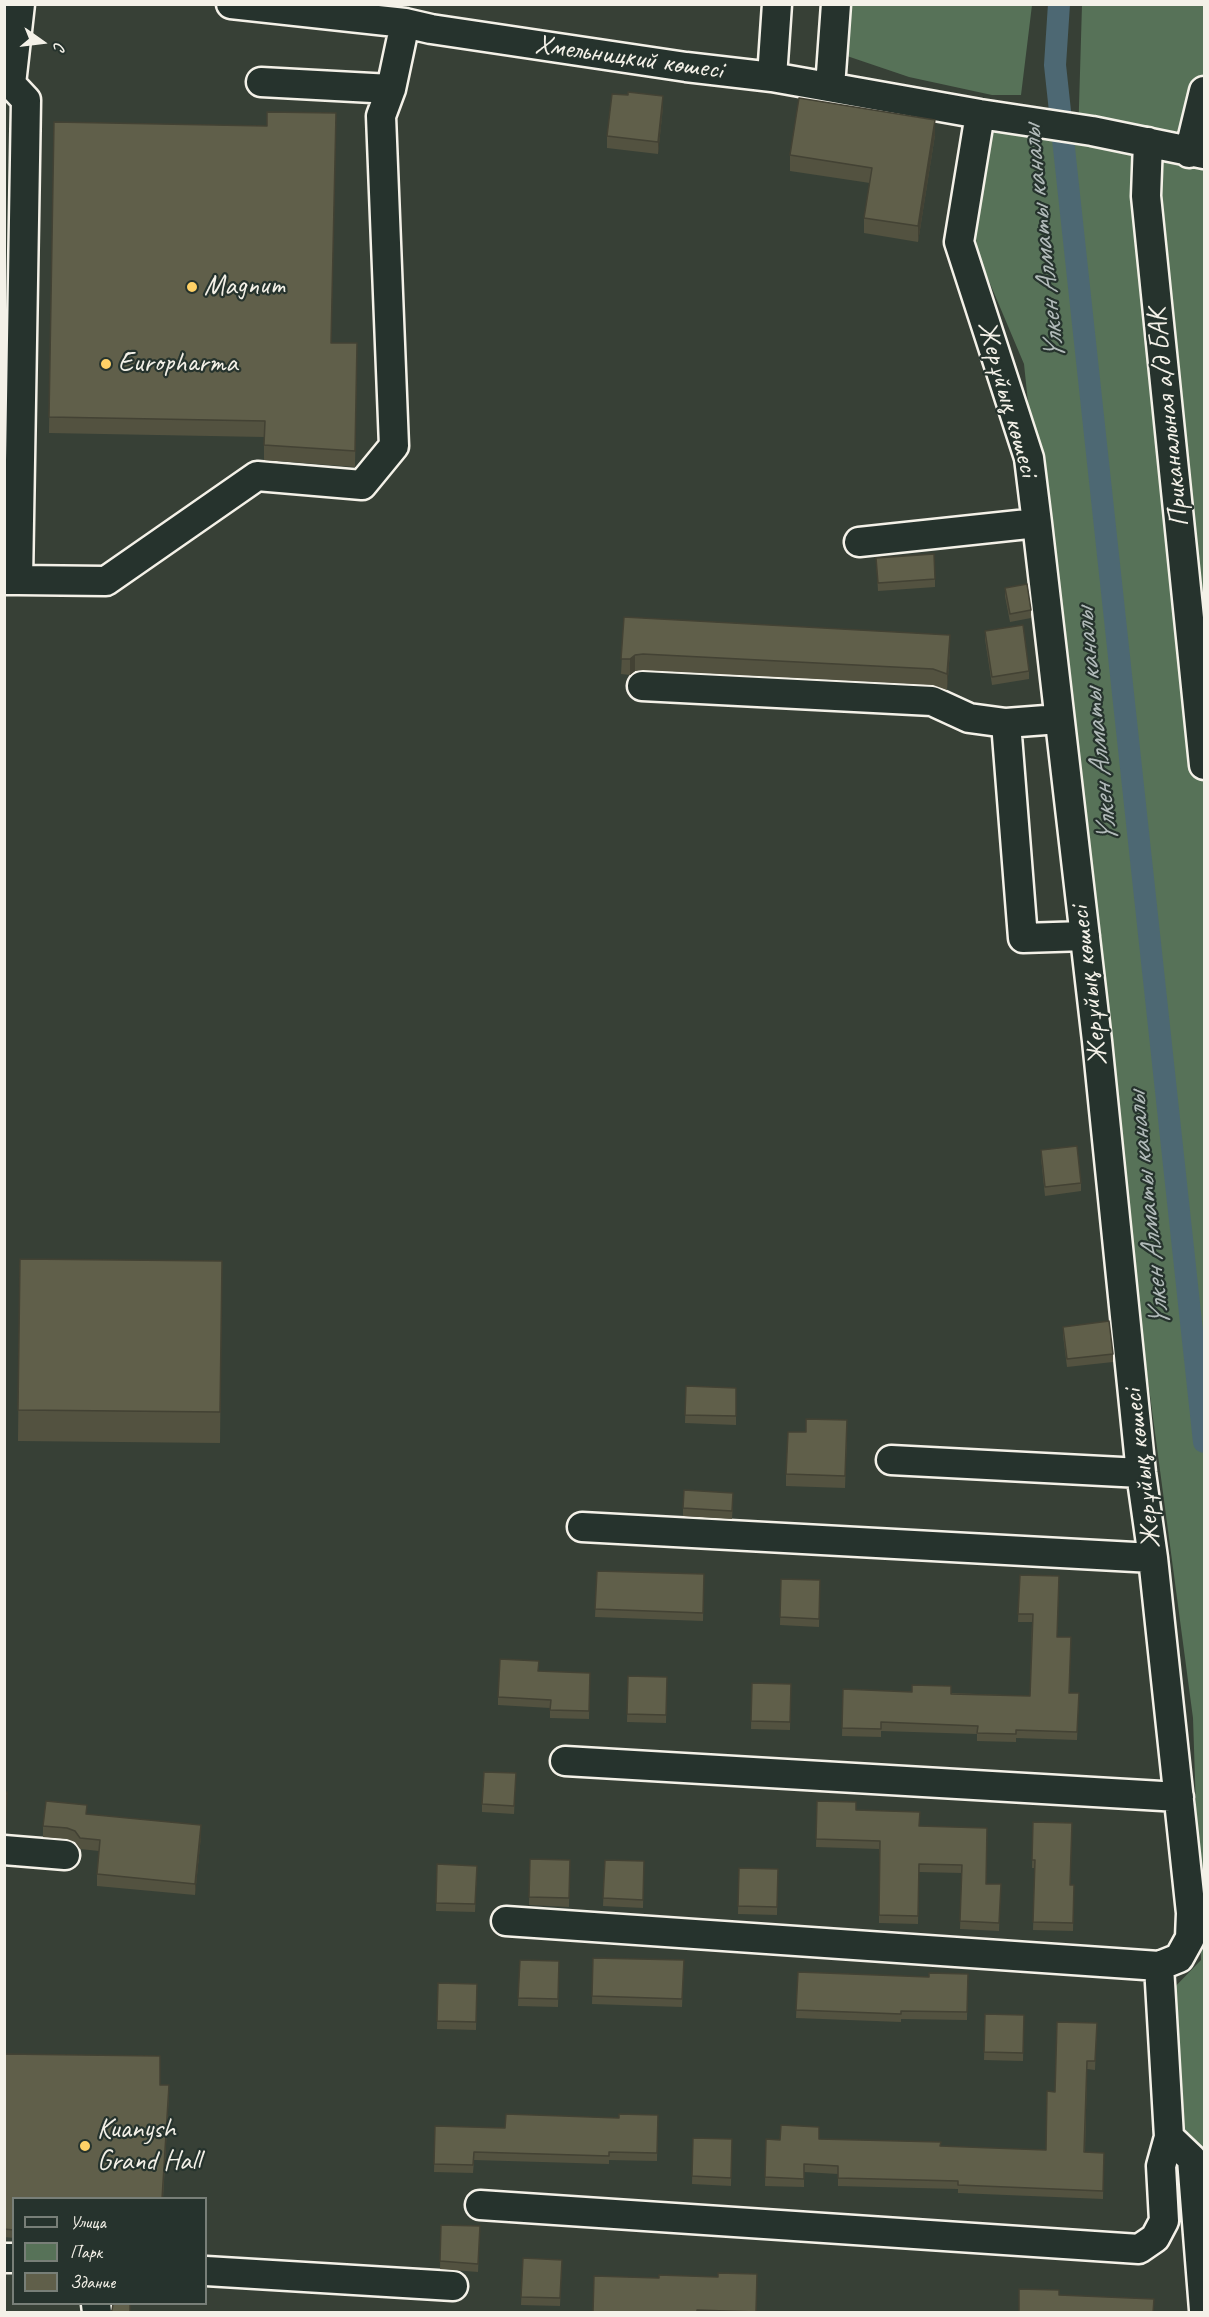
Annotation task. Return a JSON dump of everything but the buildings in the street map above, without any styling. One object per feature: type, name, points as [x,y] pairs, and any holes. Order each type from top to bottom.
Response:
[{"type":"street","points":[[20,4],[8,84],[26,100],[11,580],[106,581],[257,476],[362,485],[394,446],[381,116],[391,89],[405,23]]},
{"type":"street","name":"Хмельницкий көшесі","points":[[231,4],[405,23],[454,33],[686,67],[772,77],[980,114],[1092,130],[1148,142]]},
{"type":"street","points":[[772,77],[777,4]]},
{"type":"street","points":[[830,87],[836,4]]},
{"type":"street","points":[[261,82],[391,89]]},
{"type":"street","points":[[1148,142],[1197,153],[1204,91]]},
{"type":"street","name":"Жерұйық көшесі","points":[[980,114],[959,242],[1029,458],[1085,936],[1141,1473],[1153,1558],[1191,1913],[1190,1938],[1179,1958],[1159,1966]]},
{"type":"street","name":"Приканальная а/д БАК","points":[[1148,142],[1146,196],[1204,765]]},
{"type":"street","points":[[859,542],[1036,523]]},
{"type":"street","points":[[642,686],[932,701],[969,718],[1006,723],[1059,719]]},
{"type":"street","points":[[1006,723],[1023,938],[1085,936]]},
{"type":"street","points":[[891,1460],[1141,1473]]},
{"type":"street","points":[[582,1527],[1153,1558]]},
{"type":"street","points":[[565,1761],[1179,1797]]},
{"type":"street","points":[[4,1850],[64,1855]]},
{"type":"street","points":[[480,2205],[1139,2249],[1155,2238],[1164,2221],[1161,2166],[1169,2137],[1159,1966],[506,1921]]},
{"type":"street","points":[[1169,2137],[1192,2159],[1204,2310]]},
{"type":"street","points":[[207,2271],[453,2286]]},
{"type":"green space","points":[[843,5],[1032,5],[1021,95],[992,95],[909,77],[847,56]]},
{"type":"green space","points":[[1082,5],[1204,5],[1204,2275],[1181,2111],[1168,1994],[1201,1960],[1193,1718],[1136,1290],[1040,517],[1024,364],[978,255],[972,207],[990,126],[1078,140]]},
{"type":"waterway","name":"Үлкен Алматы каналы","points":[[1059,4],[1055,65],[1204,1442]]},
{"type":"place","name":"Magnum","points":[[192,287]]},
{"type":"place","name":"Europharma","points":[[106,364]]},
{"type":"place","name":"Kuanysh Grand Hall","points":[[85,2146]]}]
